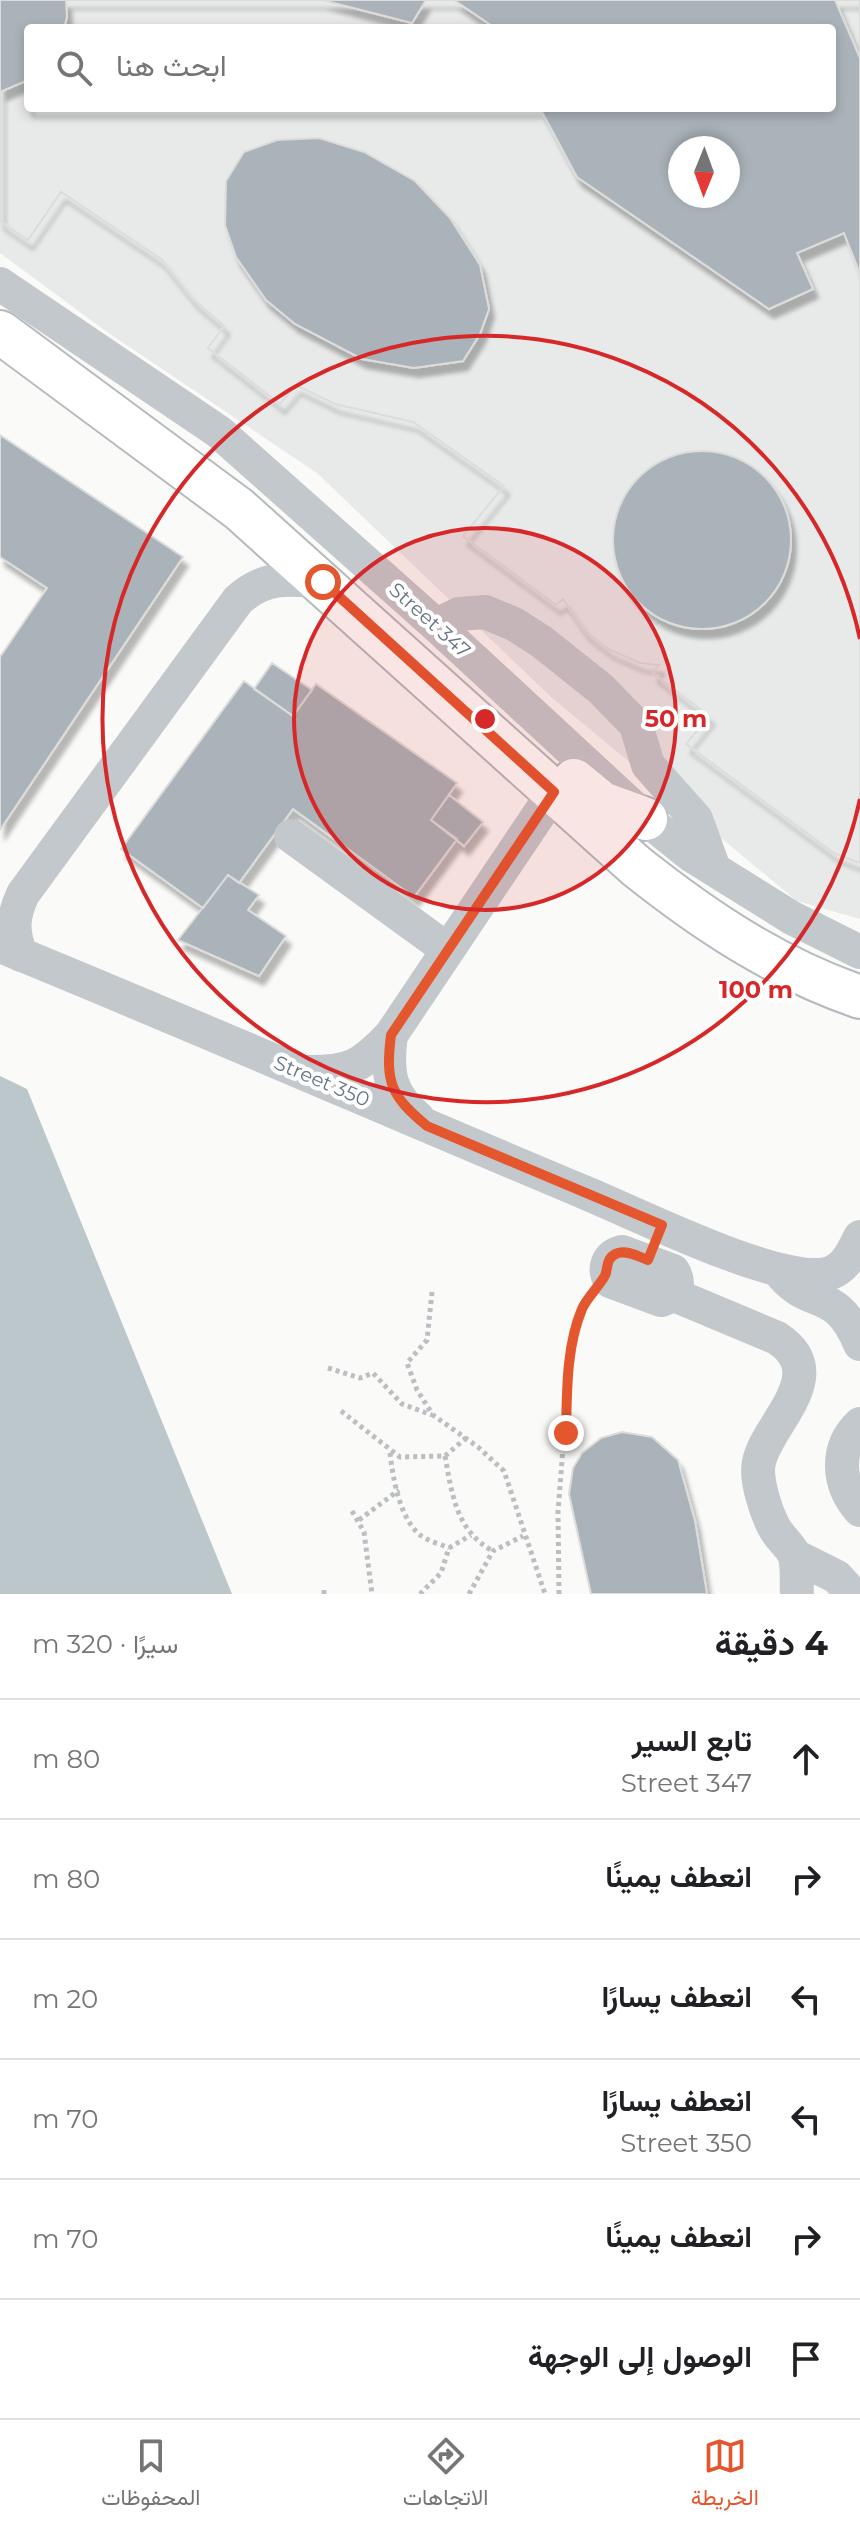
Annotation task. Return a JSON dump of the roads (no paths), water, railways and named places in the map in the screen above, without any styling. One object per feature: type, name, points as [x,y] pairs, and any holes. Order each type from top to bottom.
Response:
[{"type":"main road","points":[[7,341],[239,509],[636,866],[702,919],[770,958],[860,997]]},
{"type":"main road","points":[[409,662],[464,690],[503,716],[602,803],[646,819]]},
{"type":"street","name":"Street 347","points":[[0,284],[219,432],[436,625],[646,819],[714,869],[792,918],[860,952]]},
{"type":"street","points":[[11,950],[14,916],[23,894],[238,600],[251,588],[277,579],[323,582]]},
{"type":"street","points":[[436,625],[459,614],[485,612],[523,630],[601,689],[636,725],[648,765],[696,819],[714,869]]},
{"type":"street","points":[[301,1072],[332,1073],[351,1069],[367,1060],[391,1035],[554,792]]},
{"type":"street","points":[[291,836],[448,950]]},
{"type":"street","name":"Street 350","points":[[11,950],[662,1225],[777,1270]]},
{"type":"street","points":[[391,1035],[387,1064],[390,1085],[403,1105],[427,1126]]},
{"type":"street","points":[[648,1260],[662,1225]]},
{"type":"street","points":[[777,1270],[810,1275],[836,1271],[848,1260],[860,1237]]},
{"type":"street","points":[[621,1283],[661,1300],[672,1294],[677,1285],[673,1271],[629,1253],[614,1254],[609,1260],[621,1283],[649,1310],[760,1353],[770,1366]]},
{"type":"street","points":[[777,1270],[789,1283],[838,1308],[850,1320],[860,1344]]},
{"type":"street","points":[[672,1294],[789,1346],[798,1374],[795,1398],[761,1453],[757,1467],[774,1528],[795,1556],[837,1577],[852,1594]]},
{"type":"street","points":[[860,1424],[848,1439],[841,1463],[846,1489],[860,1510]]},
{"type":"street","points":[[795,1556],[797,1594]]}]
